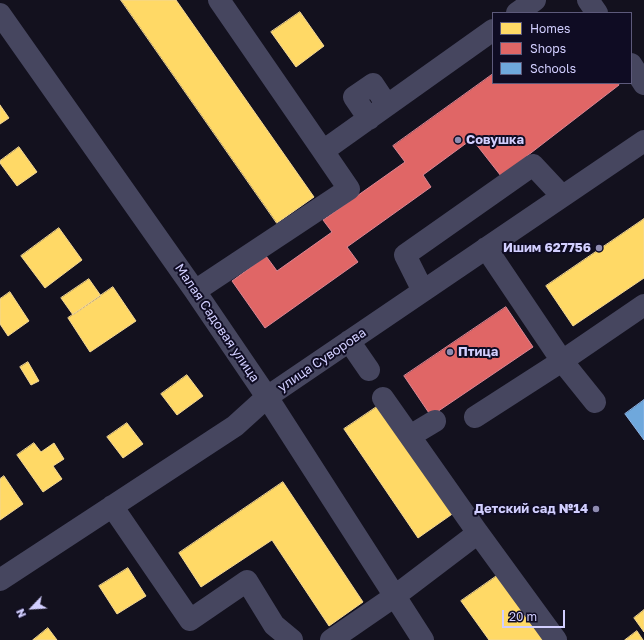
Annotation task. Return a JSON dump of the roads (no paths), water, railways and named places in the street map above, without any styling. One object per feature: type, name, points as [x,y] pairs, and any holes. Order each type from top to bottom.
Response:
[{"type":"street","points":[[0,5],[6,0]]},
{"type":"street","points":[[195,291],[349,189],[219,0]]},
{"type":"street","points":[[518,12],[535,0]]},
{"type":"street","name":"Малая Садовая улица","points":[[4,28],[195,291],[267,397],[423,640]]},
{"type":"street","points":[[323,151],[492,31]]},
{"type":"street","points":[[632,66],[644,84]]},
{"type":"street","name":"улица Суворова","points":[[0,580],[90,511],[112,506],[236,426],[267,397],[644,141]]},
{"type":"street","points":[[423,291],[405,255],[533,165],[562,196]]},
{"type":"street","points":[[486,248],[562,361],[595,402]]},
{"type":"street","points":[[475,417],[562,361],[644,305]]},
{"type":"street","points":[[349,341],[369,370]]},
{"type":"street","points":[[383,398],[478,533],[556,640]]},
{"type":"street","points":[[410,436],[435,421]]},
{"type":"street","points":[[112,506],[190,620],[247,581],[274,625],[292,640]]},
{"type":"street","points":[[331,640],[395,596],[478,533]]},
{"type":"place","name":"Совушка","points":[[458,140]]},
{"type":"place","name":"Ишим 627756","points":[[599,248]]},
{"type":"place","name":"Птица","points":[[450,352]]},
{"type":"place","name":"Детский сад №14","points":[[596,509]]}]
